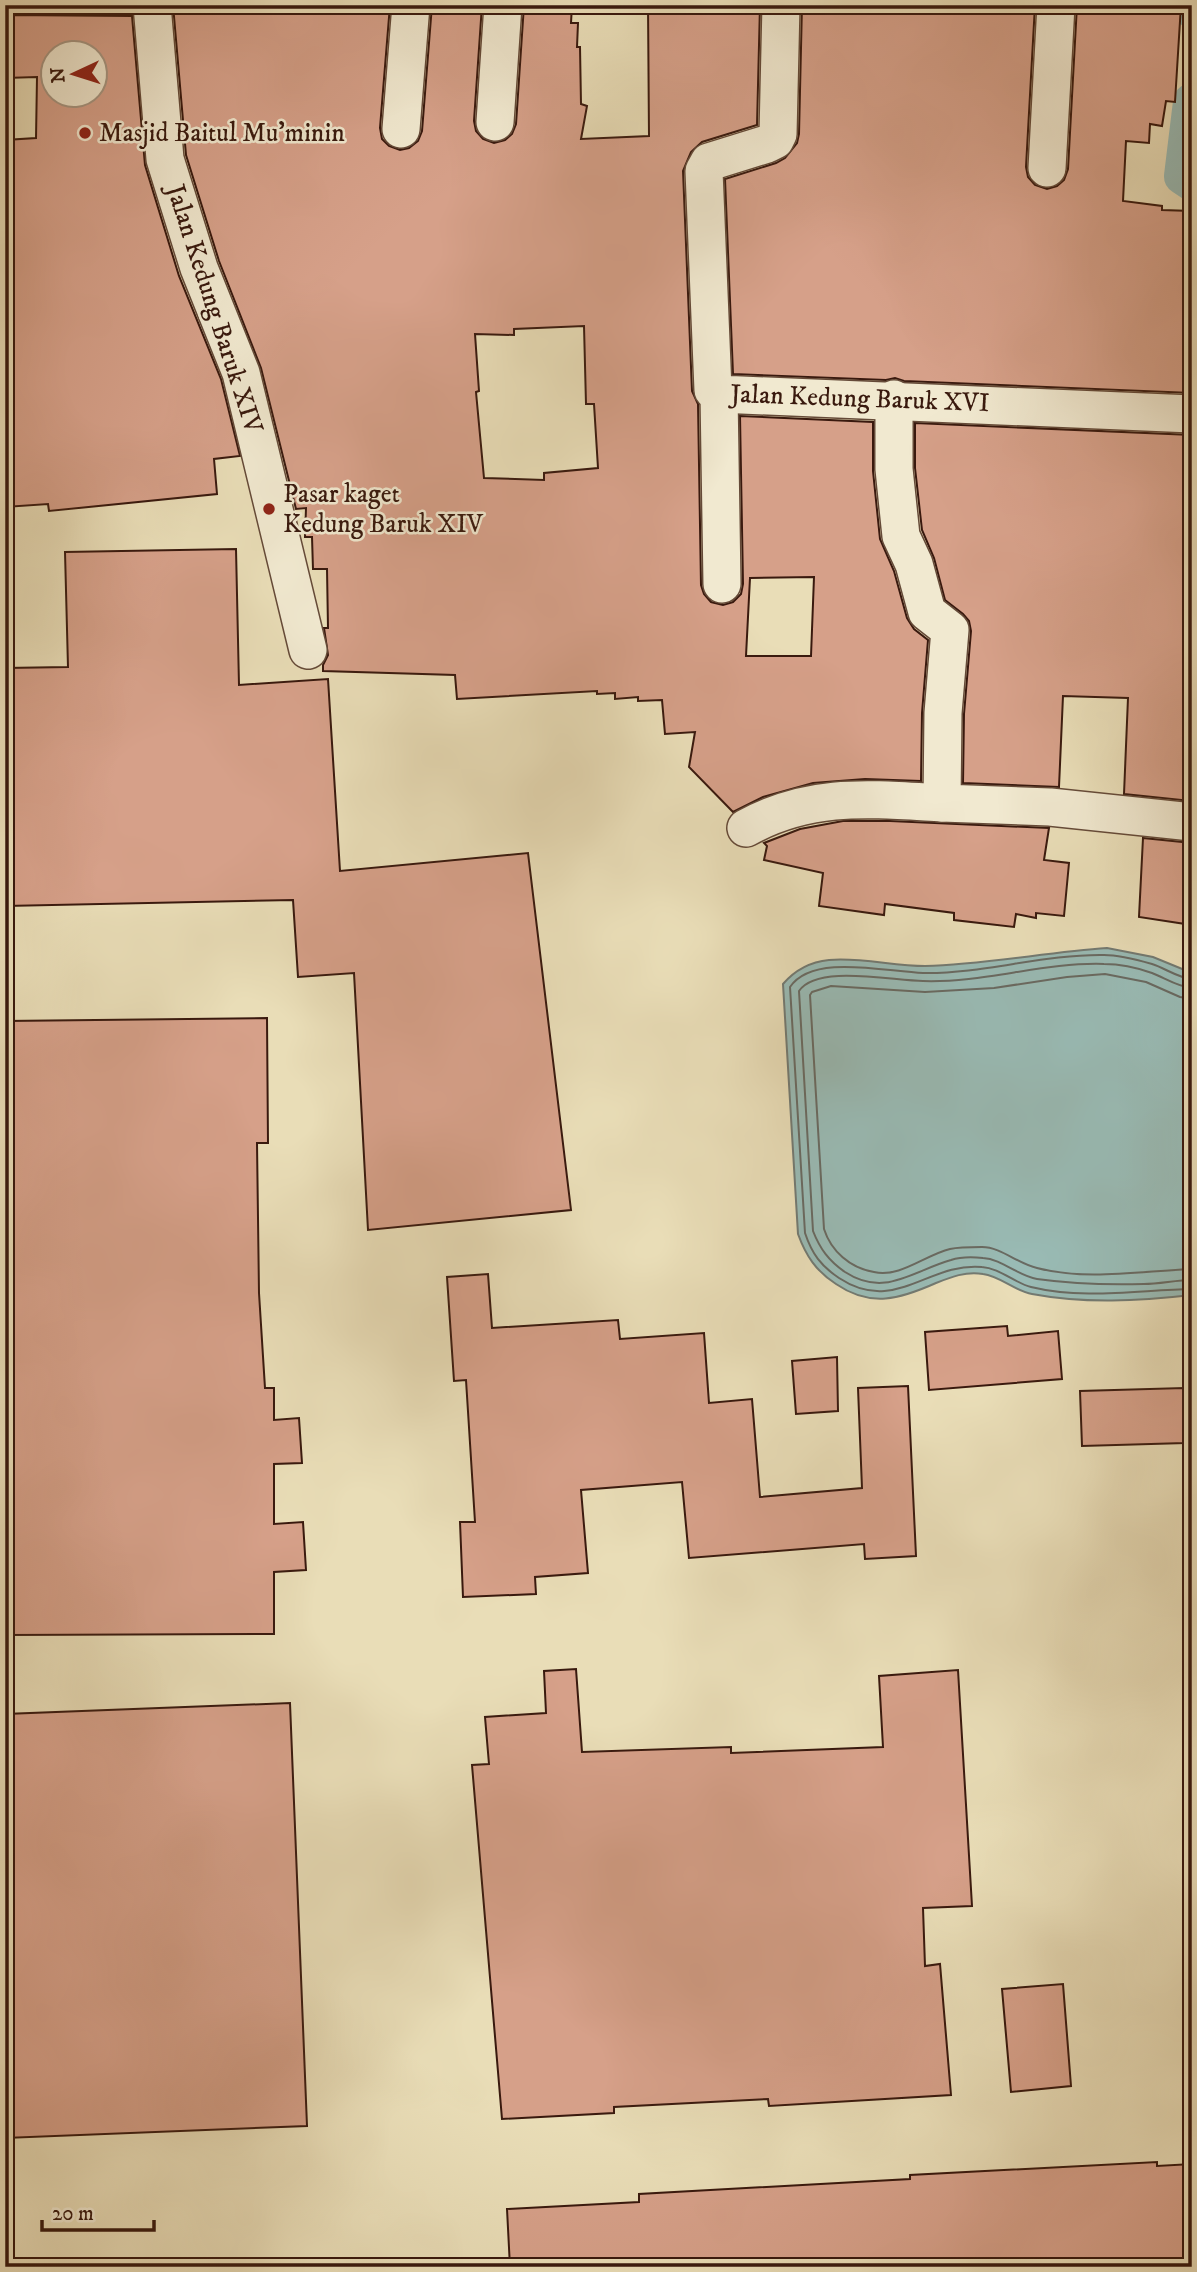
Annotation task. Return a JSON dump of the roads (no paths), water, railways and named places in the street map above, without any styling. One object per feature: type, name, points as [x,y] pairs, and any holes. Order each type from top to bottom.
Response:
[{"type":"street","name":"Jalan Kedung Baruk XIV","points":[[152,5],[165,159],[199,268],[241,373],[308,650]]},
{"type":"street","points":[[401,129],[411,5]]},
{"type":"street","points":[[495,122],[503,5]]},
{"type":"street","name":"Jalan Kedung Baruk XVI","points":[[782,5],[778,134],[775,140],[767,144],[709,162],[704,171],[712,387],[719,394],[894,399],[1192,414]]},
{"type":"street","points":[[1047,168],[1056,5]]},
{"type":"street","points":[[719,394],[722,584]]},
{"type":"street","points":[[894,399],[894,469],[901,536],[914,564],[927,612],[950,630],[943,713],[942,803]]},
{"type":"street","points":[[746,828],[769,815],[789,809],[855,798],[1050,807],[1192,822]]},
{"type":"water","points":[[1107,948],[1153,957],[1192,973],[1192,1295],[1132,1300],[1072,1299],[1032,1294],[989,1275],[971,1273],[898,1297],[874,1298],[849,1292],[823,1274],[808,1256],[798,1234],[783,984],[803,968],[829,960],[925,966]]},
{"type":"waterway","points":[[1192,102],[1183,176],[1192,182]]},
{"type":"place","name":"Masjid Baitul Mu'minin","points":[[85,133]]},
{"type":"place","name":"Pasar kaget Kedung Baruk XIV","points":[[269,509]]}]
